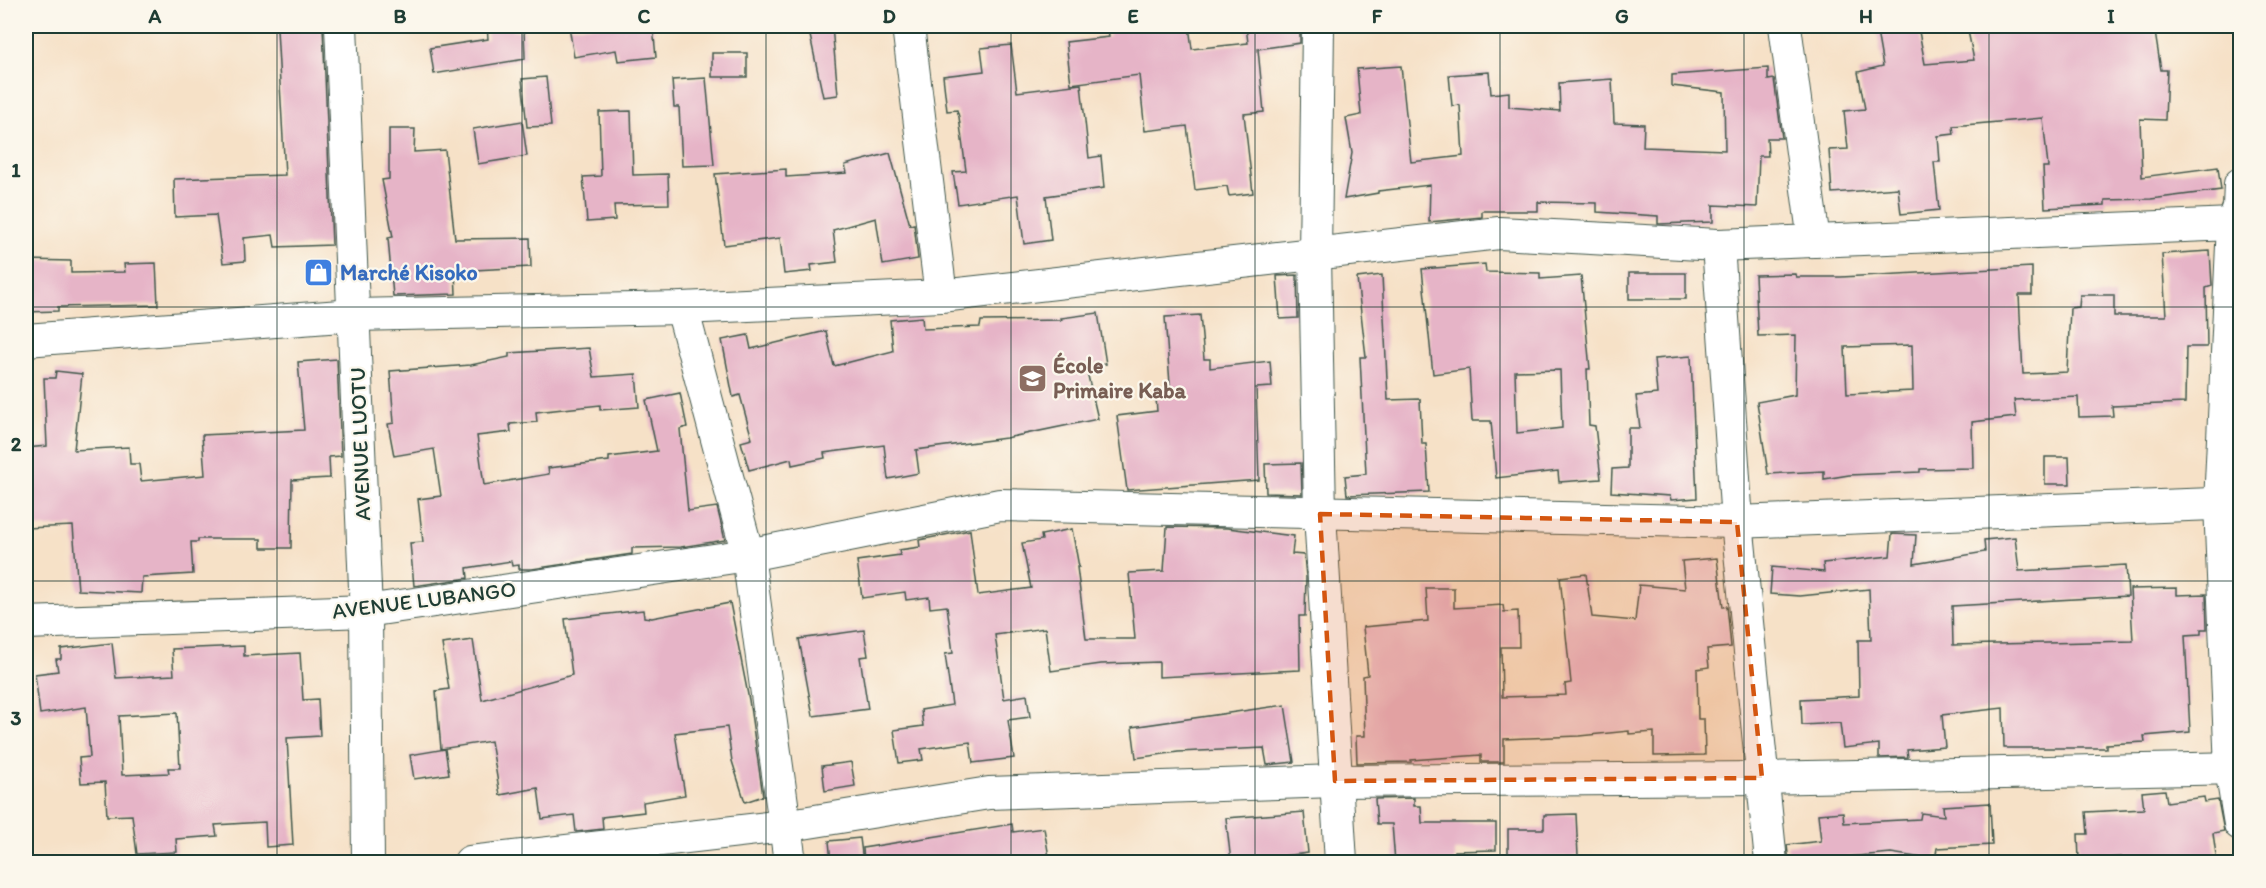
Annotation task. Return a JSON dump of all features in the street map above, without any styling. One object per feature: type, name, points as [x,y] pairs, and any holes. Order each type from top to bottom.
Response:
[{"type":"street","name":"AVENUE LUOTU","points":[[340,26],[366,611],[368,862]]},
{"type":"street","points":[[908,26],[941,296]]},
{"type":"street","points":[[1318,26],[1315,255],[1320,514],[1341,862]]},
{"type":"street","points":[[1785,26],[1814,241]]},
{"type":"street","points":[[26,340],[354,315],[682,308],[941,296],[1499,233],[1718,245],[1814,241],[2238,205],[2230,504],[2236,768],[2241,824]]},
{"type":"street","points":[[1718,245],[1737,522],[1771,862]]},
{"type":"street","points":[[682,308],[748,555],[790,862]]},
{"type":"street","name":"AVENUE LUBANGO","points":[[26,623],[366,611],[748,555],[1000,505],[1737,522],[2230,504]]},
{"type":"street","points":[[470,862],[784,826],[990,793],[1335,781],[1762,778],[2236,768]]},
{"type":"highlighted area","points":[[1320,514],[1737,522],[1762,778],[1335,781]]},
{"type":"building","points":[[487,26],[512,26],[512,31],[524,31],[525,59],[434,74],[430,48],[488,39]]},
{"type":"building","points":[[569,26],[653,26],[656,57],[618,61],[616,50],[574,57]]},
{"type":"building","points":[[808,26],[832,26],[838,95],[823,97]]},
{"type":"building","points":[[1108,26],[1189,26],[1192,49],[1248,43],[1246,26],[1300,26],[1300,43],[1258,49],[1264,112],[1244,114],[1253,193],[1229,196],[1227,186],[1195,190],[1187,126],[1145,131],[1139,75],[1071,84],[1066,42],[1109,37]]},
{"type":"building","points":[[1876,26],[1918,26],[1925,64],[1974,60],[1967,26],[2154,26],[2161,70],[2167,70],[2165,120],[2140,119],[2142,177],[2218,167],[2221,190],[2151,199],[2105,200],[2105,205],[2045,208],[2043,167],[2048,167],[2043,118],[1953,126],[1954,134],[1938,136],[1940,162],[1934,162],[1939,210],[1901,214],[1898,188],[1832,193],[1829,150],[1848,149],[1844,111],[1865,109],[1858,72],[1883,66]]},
{"type":"building","points":[[323,27],[332,245],[275,247],[273,235],[244,238],[245,261],[223,263],[216,215],[175,217],[174,179],[285,175],[277,29]]},
{"type":"building","points":[[1011,45],[1017,92],[1081,84],[1089,158],[1101,156],[1104,188],[1046,196],[1051,240],[1024,244],[1018,195],[958,204],[953,172],[966,171],[959,117],[957,110],[947,111],[943,76],[984,71],[981,48]]},
{"type":"building","points":[[712,53],[747,53],[747,77],[712,77]]},
{"type":"building","points":[[1401,66],[1411,162],[1463,156],[1460,105],[1452,106],[1449,75],[1489,72],[1491,94],[1509,92],[1509,107],[1560,111],[1559,83],[1612,79],[1614,123],[1644,124],[1643,147],[1725,150],[1724,92],[1672,86],[1672,75],[1768,68],[1768,80],[1774,79],[1782,138],[1767,138],[1768,156],[1759,156],[1757,207],[1713,205],[1713,222],[1658,224],[1658,216],[1597,212],[1597,203],[1538,202],[1538,211],[1482,211],[1482,217],[1429,222],[1430,185],[1378,191],[1378,193],[1344,199],[1352,153],[1346,118],[1361,115],[1357,69]]},
{"type":"building","points":[[546,77],[551,126],[527,127],[522,79]]},
{"type":"building","points":[[706,78],[714,165],[682,166],[679,107],[674,107],[672,80]]},
{"type":"building","points":[[631,111],[633,175],[668,174],[669,204],[614,205],[615,220],[587,222],[583,177],[601,176],[599,112]]},
{"type":"building","points":[[522,121],[527,156],[478,164],[473,129]]},
{"type":"building","points":[[389,129],[415,129],[414,152],[445,150],[455,239],[530,238],[531,267],[455,271],[456,294],[393,296],[388,238],[393,237],[382,180],[389,179]]},
{"type":"building","points":[[890,153],[910,225],[914,224],[918,259],[883,265],[876,218],[833,230],[837,262],[811,265],[812,271],[784,274],[780,238],[724,245],[715,174],[786,169],[786,177],[847,173],[845,165]]},
{"type":"building","points":[[2210,251],[2212,286],[2206,288],[2207,347],[2186,347],[2185,403],[2112,406],[2113,416],[2079,417],[2078,397],[2014,400],[2016,417],[1972,422],[1973,468],[1920,469],[1920,472],[1849,475],[1824,479],[1824,471],[1768,474],[1757,402],[1795,395],[1796,335],[1758,336],[1755,275],[1795,274],[1796,277],[1841,277],[2032,267],[2032,295],[2019,295],[2023,374],[2067,372],[2070,308],[2079,307],[2080,295],[2114,295],[2114,316],[2166,316],[2162,254]],"holes":[[[1912,345],[1913,391],[1847,394],[1845,347]]]},
{"type":"building","points":[[26,260],[71,261],[71,273],[125,272],[124,264],[156,263],[158,305],[58,307],[58,311],[26,312]]},
{"type":"building","points":[[1485,264],[1486,272],[1540,273],[1540,279],[1581,276],[1590,369],[1587,369],[1589,425],[1595,426],[1601,479],[1559,482],[1558,471],[1496,478],[1491,421],[1472,421],[1469,369],[1433,374],[1422,269]],"holes":[[[1560,370],[1562,428],[1517,433],[1515,371]]]},
{"type":"building","points":[[1629,273],[1686,273],[1686,299],[1629,299]]},
{"type":"building","points":[[1297,275],[1298,318],[1280,319],[1277,276]]},
{"type":"building","points":[[1382,275],[1388,400],[1420,399],[1422,444],[1426,444],[1429,492],[1347,495],[1345,476],[1366,474],[1360,357],[1366,357],[1357,278]]},
{"type":"building","points":[[1098,313],[1106,364],[1086,367],[1098,419],[1006,438],[916,450],[919,473],[888,479],[884,445],[824,453],[825,458],[792,465],[791,459],[749,470],[741,442],[752,439],[740,395],[733,397],[722,340],[748,335],[751,349],[826,331],[834,366],[893,351],[890,320],[922,317],[923,329],[980,327],[981,321],[1062,320],[1061,318]]},
{"type":"building","points":[[1200,315],[1204,359],[1210,359],[1210,368],[1270,361],[1272,387],[1256,388],[1259,480],[1127,490],[1117,416],[1157,411],[1156,398],[1171,397],[1165,317]]},
{"type":"building","points":[[589,348],[594,377],[636,374],[639,407],[600,410],[600,405],[536,412],[537,422],[510,424],[511,432],[477,436],[484,485],[549,474],[548,468],[609,461],[609,457],[657,451],[646,400],[680,393],[687,427],[680,429],[688,511],[717,507],[725,540],[681,547],[632,548],[632,554],[532,569],[519,569],[519,565],[512,566],[511,561],[467,568],[468,578],[414,586],[410,543],[423,542],[418,499],[441,496],[434,449],[394,456],[388,424],[394,423],[390,371],[471,365],[509,357],[509,353]]},
{"type":"building","points":[[1691,356],[1697,498],[1671,500],[1670,496],[1611,492],[1612,469],[1628,468],[1628,428],[1640,428],[1636,396],[1657,394],[1654,359]]},
{"type":"building","points":[[337,359],[341,456],[329,457],[330,478],[292,480],[291,548],[261,548],[261,539],[198,539],[198,542],[191,542],[193,574],[142,577],[141,593],[78,590],[73,526],[26,528],[26,448],[47,446],[44,378],[55,378],[56,371],[82,374],[74,450],[129,447],[130,464],[139,464],[141,481],[205,475],[202,435],[304,430],[298,362]]},
{"type":"building","points":[[2045,457],[2069,457],[2070,484],[2045,484]]},
{"type":"building","points":[[1301,463],[1302,494],[1266,493],[1265,464]]},
{"type":"building","points":[[1167,527],[1227,528],[1294,536],[1292,554],[1304,555],[1306,577],[1305,616],[1299,616],[1300,670],[1159,677],[1159,662],[1101,664],[1051,671],[1045,628],[995,635],[1004,699],[1027,695],[1030,717],[1008,720],[1014,758],[973,763],[970,742],[921,749],[923,760],[899,763],[894,730],[923,726],[921,710],[952,705],[945,654],[953,653],[947,606],[930,608],[929,597],[906,600],[905,592],[862,598],[857,561],[900,555],[899,550],[920,547],[919,540],[970,530],[978,595],[1031,588],[1022,543],[1042,540],[1041,535],[1072,529],[1079,567],[1077,567],[1086,639],[1135,639],[1129,573],[1164,571]]},
{"type":"building","points":[[1892,534],[1916,535],[1914,564],[1985,552],[1984,540],[2015,537],[2019,571],[2126,565],[2128,596],[1952,606],[1953,645],[2133,641],[2130,589],[2177,588],[2177,595],[2206,594],[2207,629],[2201,629],[2201,634],[2185,635],[2190,732],[2144,736],[2145,742],[2106,744],[2106,748],[2004,748],[2003,708],[1942,715],[1945,747],[1907,750],[1908,757],[1879,758],[1879,744],[1843,748],[1840,723],[1802,725],[1801,699],[1859,696],[1858,640],[1871,640],[1869,589],[1800,596],[1770,594],[1772,567],[1824,572],[1823,563],[1890,556]]},
{"type":"building","points":[[1717,558],[1723,607],[1727,606],[1731,647],[1707,649],[1709,667],[1697,669],[1698,719],[1704,719],[1705,755],[1654,756],[1654,732],[1629,734],[1629,731],[1504,739],[1504,762],[1481,762],[1481,755],[1411,760],[1411,762],[1357,763],[1356,736],[1365,736],[1363,676],[1368,675],[1363,627],[1428,621],[1426,588],[1454,588],[1454,608],[1503,605],[1504,612],[1518,611],[1519,647],[1501,647],[1502,697],[1566,695],[1565,684],[1571,683],[1560,577],[1586,574],[1592,617],[1635,621],[1639,585],[1685,589],[1682,561]]},
{"type":"building","points":[[730,603],[749,700],[763,796],[745,802],[732,761],[727,727],[675,733],[685,795],[643,802],[644,812],[602,817],[603,829],[576,832],[574,815],[542,819],[538,788],[500,795],[491,741],[441,749],[436,691],[449,689],[442,644],[473,640],[482,700],[572,675],[565,619],[643,610],[644,617],[652,618]]},
{"type":"building","points":[[864,630],[868,656],[860,657],[868,709],[813,716],[799,639]]},
{"type":"building","points":[[112,643],[116,678],[174,675],[172,649],[244,646],[244,656],[300,653],[303,700],[318,699],[320,736],[287,738],[293,845],[266,847],[265,822],[215,825],[217,836],[176,839],[177,852],[137,854],[132,815],[107,816],[105,782],[81,783],[79,758],[90,757],[86,707],[40,714],[35,674],[58,671],[56,659],[61,659],[61,649]],"holes":[[[177,713],[180,768],[168,768],[169,773],[122,775],[119,716]]]},
{"type":"building","points":[[1285,705],[1294,762],[1267,765],[1264,748],[1178,752],[1136,758],[1132,727]]},
{"type":"building","points":[[445,749],[449,774],[414,779],[410,755]]},
{"type":"building","points":[[851,762],[855,786],[825,791],[822,766]]},
{"type":"building","points":[[2165,790],[2167,802],[2204,797],[2205,802],[2218,800],[2224,831],[2213,833],[2217,862],[2122,862],[2121,857],[2079,860],[2078,834],[2088,834],[2086,812],[2144,809],[2142,792]]},
{"type":"building","points":[[1414,798],[1414,806],[1421,806],[1422,823],[1496,823],[1496,850],[1455,851],[1455,862],[1395,862],[1392,824],[1377,824],[1375,799]]},
{"type":"building","points":[[1990,803],[1992,845],[1937,848],[1935,860],[1891,853],[1847,857],[1848,862],[1789,862],[1787,845],[1821,841],[1818,814],[1843,812],[1844,823],[1920,819],[1921,813],[1944,816],[1943,806]]},
{"type":"building","points":[[1304,812],[1308,853],[1231,862],[1226,818]]},
{"type":"building","points":[[1576,814],[1578,856],[1540,858],[1540,862],[1508,862],[1508,829],[1544,829],[1544,815]]},
{"type":"building","points":[[1012,824],[1013,832],[1044,828],[1049,857],[1012,862],[864,862],[863,848]]},
{"type":"building","points":[[860,838],[863,862],[831,862],[829,841]]},
{"type":"place","name":"Marché Kisoko","points":[[319,272]]},
{"type":"place","name":"École Primaire Kaba","points":[[1032,378]]}]
